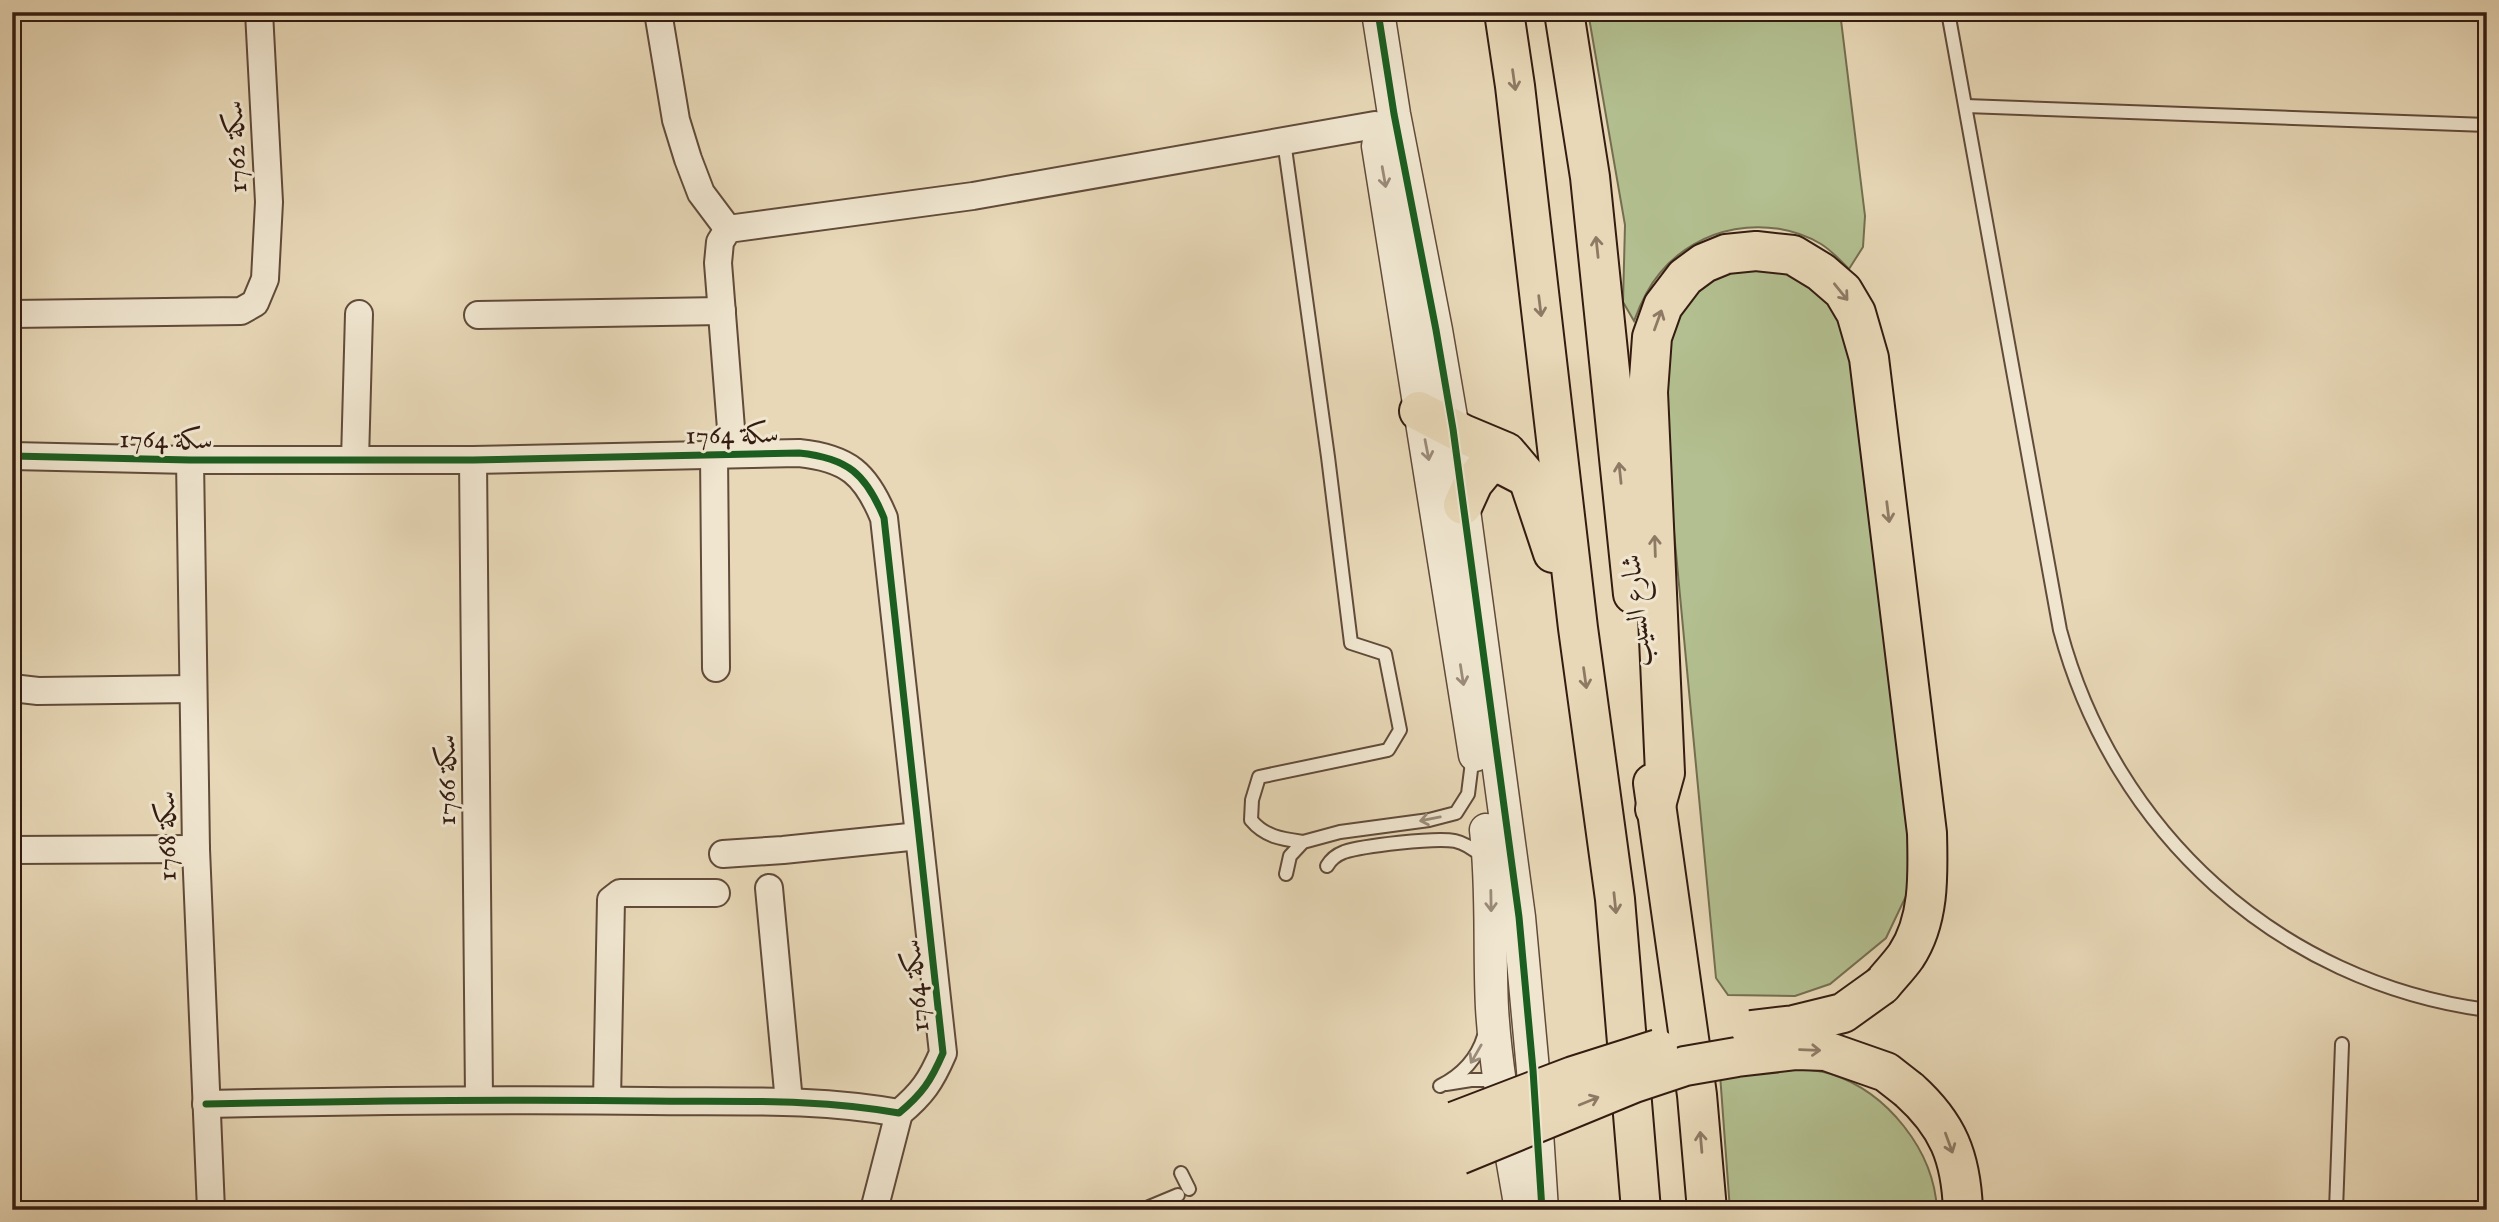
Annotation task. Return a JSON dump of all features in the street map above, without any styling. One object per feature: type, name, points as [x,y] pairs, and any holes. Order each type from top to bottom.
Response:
[{"type":"highway","name":"شارع السيب","points":[[1504,12],[1578,628],[1615,899],[1641,1210]]},
{"type":"highway","name":"شارع السيب","points":[[1564,12],[1590,177],[1655,809],[1697,1095],[1707,1210]]},
{"type":"highway","points":[[1655,809],[1665,773],[1648,392],[1652,337],[1663,306],[1685,277],[1703,263],[1726,254],[1756,251],[1793,255],[1821,272],[1843,291],[1856,313],[1871,372],[1927,833],[1928,882],[1921,921],[1908,954],[1882,985],[1843,1013],[1794,1025],[1707,1037],[1631,1056],[1457,1138],[1685,1066],[1797,1050],[1826,1051],[1886,1073],[1931,1110],[1948,1135],[1962,1181],[1963,1210]]},
{"type":"highway","points":[[1419,411],[1452,429],[1506,452],[1528,478],[1578,628]]},
{"type":"highway","points":[[1463,505],[1473,484],[1487,466],[1501,464],[1528,478]]},
{"type":"street","name":"سكة 1762","points":[[12,314],[241,312],[255,303],[265,279],[269,202],[259,12]]},
{"type":"street","points":[[658,12],[676,120],[688,159],[701,193],[728,229]]},
{"type":"street","points":[[1366,12],[1374,125],[1385,179],[1490,864],[1492,1009],[1517,1080],[1542,1210]]},
{"type":"street","points":[[1378,12],[1452,429],[1519,917],[1517,1080],[1521,1210]]},
{"type":"street","points":[[728,229],[973,195],[1374,125]]},
{"type":"street","points":[[716,668],[723,455],[722,311],[718,263],[720,242],[728,229]]},
{"type":"street","points":[[478,315],[722,311]]},
{"type":"street","points":[[355,460],[359,314]]},
{"type":"street","name":"سكة 1764","points":[[12,456],[190,460],[473,460],[799,453],[820,455],[842,463],[873,492],[884,519],[943,1053],[931,1080],[919,1096],[899,1113]]},
{"type":"street","name":"سكة 1768","points":[[190,460],[196,849],[211,1210]]},
{"type":"street","name":"سكة 1766","points":[[473,460],[479,1099]]},
{"type":"street","points":[[12,688],[38,691],[193,689]]},
{"type":"street","points":[[723,854],[919,836]]},
{"type":"street","points":[[12,850],[196,849]]},
{"type":"street","points":[[769,888],[789,1102]]},
{"type":"street","points":[[607,1100],[611,900],[620,893],[716,893]]},
{"type":"street","points":[[206,1104],[479,1099],[789,1102],[867,1107],[899,1113],[874,1210]]},
{"type":"lane","points":[[1948,12],[2060,631],[2069,667],[2083,702],[2118,770],[2139,802],[2183,855],[2230,898],[2277,932],[2328,962],[2384,985],[2443,1002],[2487,1010]]},
{"type":"lane","points":[[1966,106],[2487,125]]},
{"type":"lane","points":[[1284,141],[1351,643],[1385,654],[1400,730],[1388,750],[1259,777],[1252,800],[1251,820],[1260,831],[1281,839],[1303,842],[1340,832],[1429,820],[1456,813],[1468,793],[1474,751]]},
{"type":"lane","points":[[1327,866],[1331,859],[1343,852],[1380,846],[1456,841],[1476,851],[1490,864]]},
{"type":"lane","points":[[1286,874],[1290,856],[1303,842]]},
{"type":"lane","points":[[1492,1009],[1480,1050],[1468,1067],[1442,1085],[1471,1080],[1517,1080]]},
{"type":"lane","points":[[2336,1210],[2342,1044]]},
{"type":"lane","points":[[1142,1210],[1183,1192],[1181,1173]]},
{"type":"green space","points":[[1588,12],[1840,12],[1865,216],[1863,247],[1849,269],[1825,246],[1800,234],[1757,227],[1735,229],[1694,244],[1676,257],[1652,284],[1634,321],[1623,302],[1625,225]]},
{"type":"green space","points":[[1728,267],[1790,271],[1831,305],[1844,328],[1856,362],[1913,821],[1907,894],[1886,938],[1830,984],[1795,996],[1728,995],[1716,978],[1663,415],[1668,334],[1686,300]]},
{"type":"green space","points":[[1772,1067],[1831,1074],[1871,1094],[1904,1126],[1917,1145],[1934,1188],[1937,1210],[1730,1210],[1720,1074]]},
{"type":"cycle path","points":[[1378,12],[1394,114],[1453,429],[1519,917],[1542,1210]]},
{"type":"cycle path","points":[[12,456],[190,460],[473,460],[799,453],[830,459],[853,471],[870,490],[884,518],[943,1053],[920,1093],[899,1113],[837,1105],[744,1101],[484,1100],[206,1104]]}]
